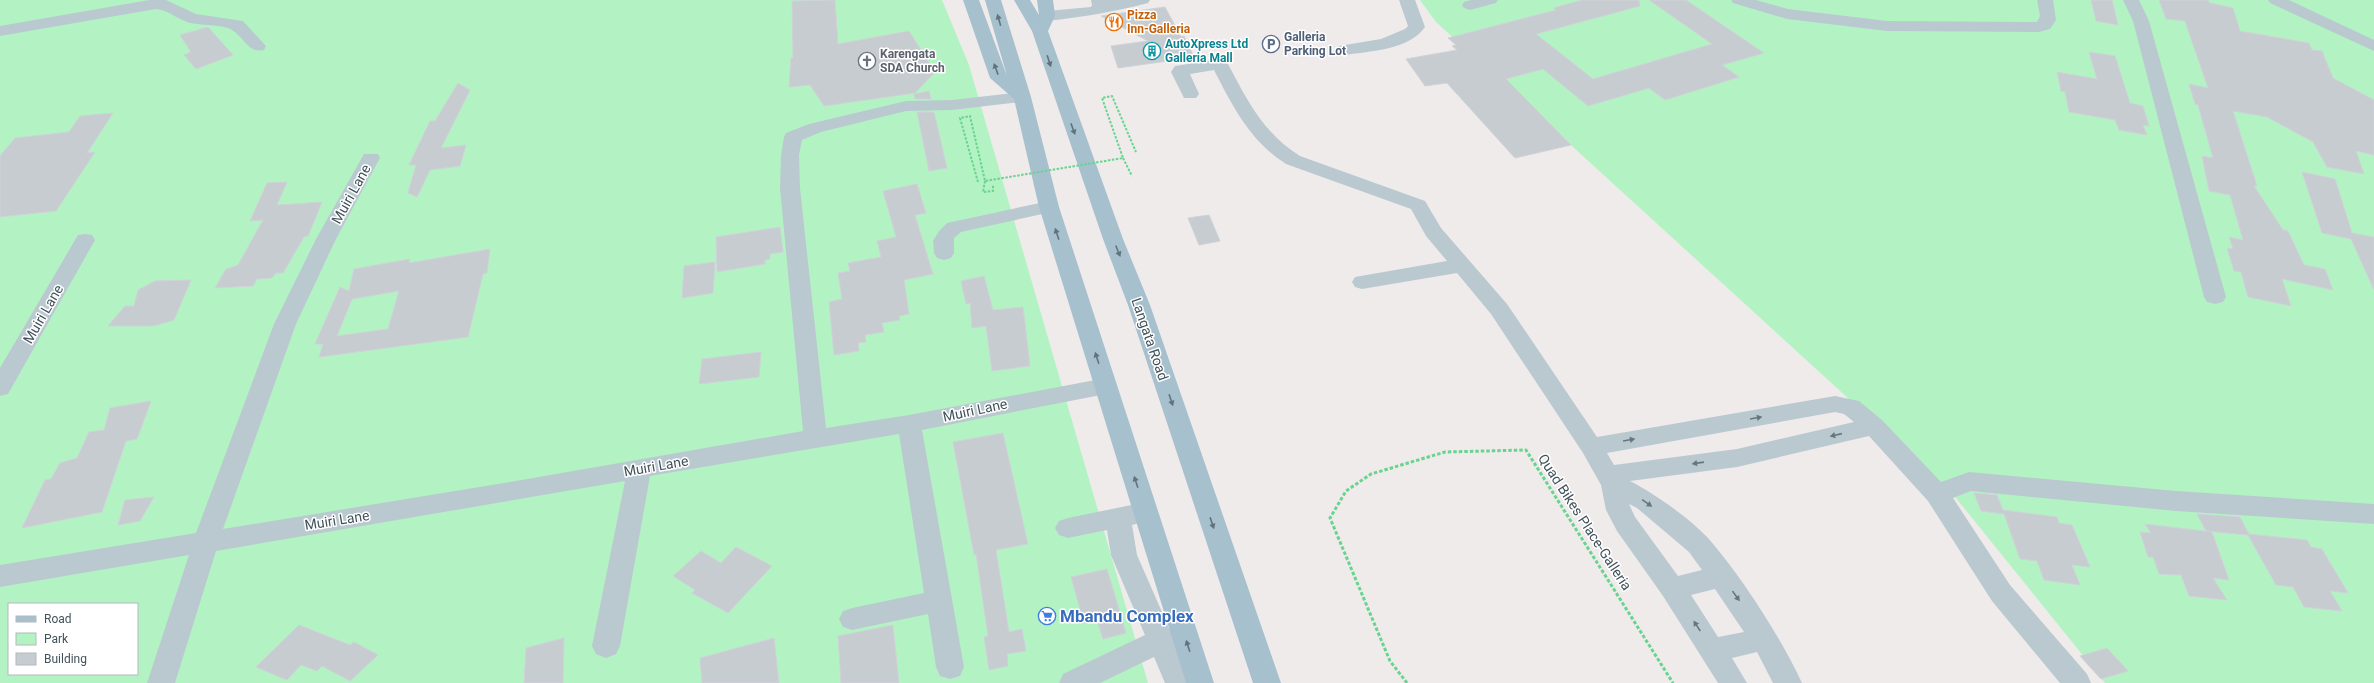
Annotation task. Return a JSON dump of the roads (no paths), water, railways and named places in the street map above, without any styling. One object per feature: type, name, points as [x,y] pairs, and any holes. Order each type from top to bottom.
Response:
[{"type":"main road","points":[[971,0],[999,78],[1022,97]]},
{"type":"main road","points":[[993,0],[1022,97],[1049,207],[1200,683]]},
{"type":"main road","name":"Langata Road","points":[[1022,0],[1040,31],[1097,195],[1139,305],[1267,683]]},
{"type":"main road","points":[[1040,31],[1047,16],[1045,0]]},
{"type":"street","points":[[1047,16],[1094,11],[1100,3],[1142,0]]},
{"type":"street","points":[[1345,50],[1393,40],[1413,32],[1417,27],[1407,0]]},
{"type":"street","points":[[1470,5],[1490,0]]},
{"type":"street","points":[[1739,0],[1764,4],[1787,14],[1887,26],[2039,27],[2045,26],[2048,22],[2049,14],[2045,0]]},
{"type":"street","points":[[2131,0],[2141,21],[2215,297]]},
{"type":"street","points":[[2276,0],[2374,46]]},
{"type":"street","points":[[0,31],[130,7],[156,4],[166,5],[192,18],[237,25],[258,46]]},
{"type":"street","points":[[1190,94],[1180,72],[1181,70],[1219,64],[1257,132],[1268,144],[1293,160],[1418,205],[1433,232],[1499,309],[1591,447],[1610,480],[1618,510],[1626,524],[1672,588],[1733,683]]},
{"type":"street","points":[[815,438],[790,188],[790,155],[794,137],[815,128],[906,106],[952,106],[1022,97]]},
{"type":"street","name":"Muiri Lane","points":[[161,683],[206,541],[285,324],[326,239],[371,158]]},
{"type":"street","points":[[944,253],[942,244],[944,235],[954,227],[1049,207]]},
{"type":"street","name":"Muiri Lane","points":[[0,388],[85,240]]},
{"type":"street","points":[[1362,282],[1461,266]]},
{"type":"street","name":"Muiri Lane","points":[[0,576],[206,541],[502,494],[815,438],[1037,406],[1106,386]]},
{"type":"street","points":[[1591,447],[1835,404],[1851,407],[1874,426],[1936,494],[2001,593],[2076,683]]},
{"type":"street","points":[[909,424],[950,667]]},
{"type":"street","points":[[1610,480],[1737,458],[1874,426]]},
{"type":"street","points":[[606,646],[639,469]]},
{"type":"street","points":[[1610,480],[1646,501],[1698,545],[1764,639],[1788,683]]},
{"type":"street","points":[[1936,494],[1969,481],[2176,501],[2374,514]]},
{"type":"street","points":[[1068,528],[1146,512]]},
{"type":"street","points":[[1118,518],[1124,555],[1179,683]]},
{"type":"street","points":[[1672,588],[1721,576]]},
{"type":"street","points":[[852,619],[939,601]]},
{"type":"street","points":[[1713,650],[1764,639]]},
{"type":"street","points":[[1073,683],[1161,640]]},
{"type":"place","name":"Pizza Inn-Galleria","points":[[1114,22]]},
{"type":"place","name":"Galleria Parking Lot","points":[[1271,44]]},
{"type":"place","name":"AutoXpress Ltd Galleria Mall","points":[[1152,51]]},
{"type":"place","name":"Karengata SDA Church","points":[[867,61]]},
{"type":"place","name":"Mbandu Complex","points":[[1047,616]]}]
